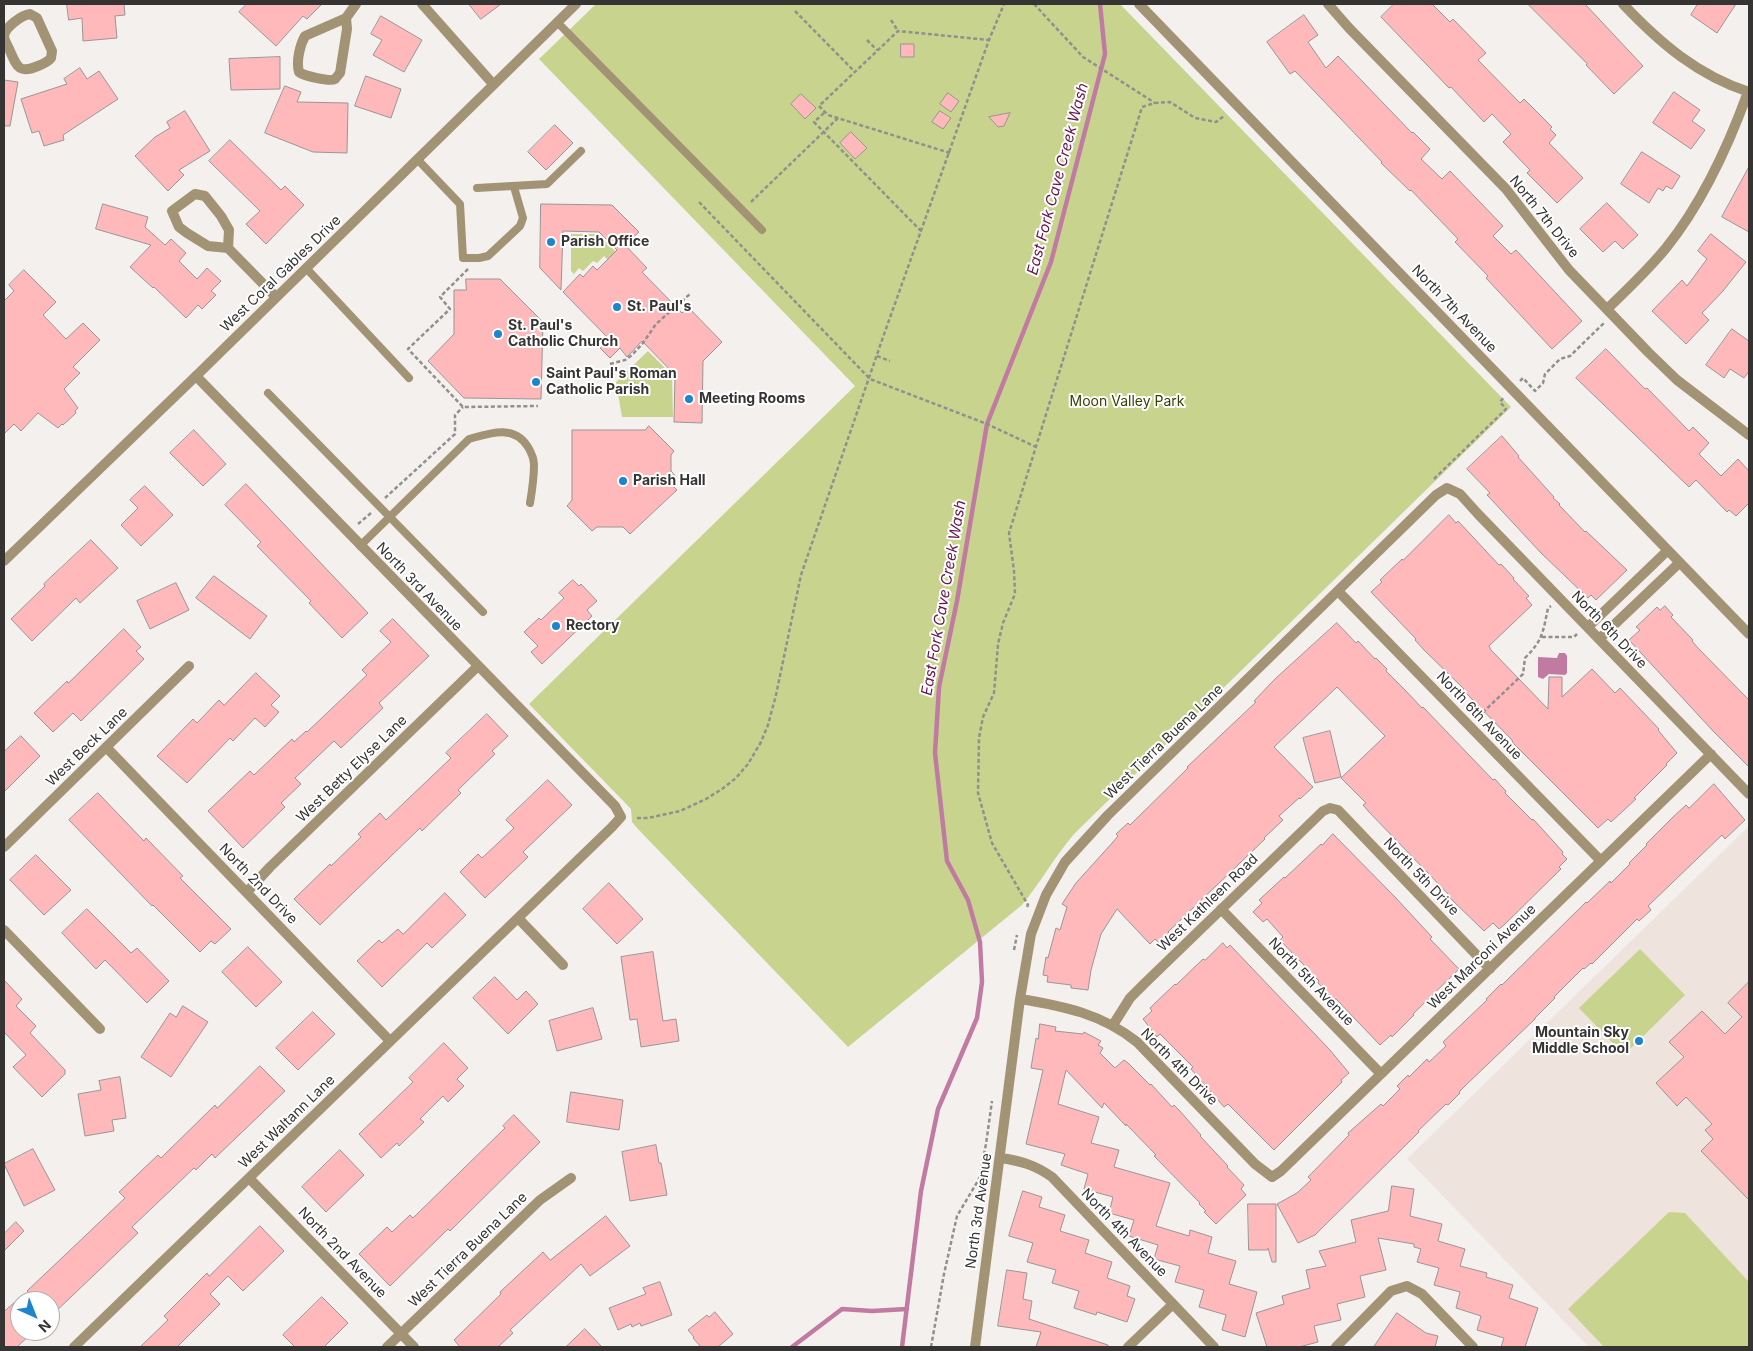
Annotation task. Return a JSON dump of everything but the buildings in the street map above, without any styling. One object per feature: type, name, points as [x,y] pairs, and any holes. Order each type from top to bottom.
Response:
[{"type":"street","points":[[346,18],[348,29],[340,72],[337,77],[334,80],[329,80],[304,75],[299,72],[297,66],[302,41],[306,36],[346,18],[356,4]]},
{"type":"street","points":[[422,4],[493,84]]},
{"type":"street","name":"West Coral Gables Drive","points":[[4,562],[576,4]]},
{"type":"street","name":"North 7th Avenue","points":[[1139,4],[1749,634]]},
{"type":"street","name":"North 7th Drive","points":[[1328,4],[1506,189],[1554,252],[1607,309],[1677,380],[1749,435]]},
{"type":"street","points":[[1607,309],[1666,248],[1684,223],[1707,185],[1749,92],[1704,73],[1679,57],[1656,38],[1627,5]]},
{"type":"street","points":[[30,9],[37,18],[52,52],[52,58],[48,62],[28,70],[22,70],[16,65],[4,37],[9,28],[30,9]]},
{"type":"street","points":[[228,248],[229,230],[221,216],[205,196],[195,194],[172,211],[179,227],[208,246],[228,248],[276,297]]},
{"type":"street","name":"North 3rd Avenue","points":[[196,376],[615,806],[621,817]]},
{"type":"street","name":"West Tierra Buena Lane","points":[[1011,1078],[1020,999],[1031,934],[1049,887],[1065,862],[1108,815],[1436,494],[1447,488]]},
{"type":"street","name":"North 6th Drive","points":[[1447,488],[1460,494],[1749,794]]},
{"type":"street","points":[[1587,627],[1667,551]]},
{"type":"street","points":[[1599,639],[1679,563]]},
{"type":"street","name":"North 6th Avenue","points":[[1338,590],[1601,861]]},
{"type":"street","name":"West Beck Lane","points":[[4,847],[189,666]]},
{"type":"street","name":"West Betty Elyse Lane","points":[[246,892],[477,666]]},
{"type":"street","name":"North 2nd Drive","points":[[106,747],[390,1041]]},
{"type":"street","name":"West Marconi Avenue","points":[[1272,1177],[1281,1171],[1711,754]]},
{"type":"street","name":"West Kathleen Road","points":[[1113,1025],[1130,998],[1322,811],[1330,808]]},
{"type":"street","name":"North 5th Drive","points":[[1330,808],[1338,810],[1490,968]]},
{"type":"street","name":"West Waltann Lane","points":[[74,1347],[621,817]]},
{"type":"street","name":"North 5th Avenue","points":[[1221,909],[1381,1074]]},
{"type":"street","points":[[518,918],[563,965]]},
{"type":"street","points":[[4,930],[100,1029]]},
{"type":"street","name":"North 4th Drive","points":[[1020,999],[1076,1010],[1113,1025],[1137,1042],[1255,1164],[1264,1173],[1272,1177]]},
{"type":"street","name":"North 3rd Avenue","points":[[975,1347],[1011,1078]]},
{"type":"street","name":"North 4th Avenue","points":[[1001,1158],[1037,1166],[1052,1177],[1214,1347]]},
{"type":"street","name":"North 2nd Avenue","points":[[250,1178],[414,1347]]},
{"type":"street","name":"West Tierra Buena Lane","points":[[387,1347],[540,1200],[571,1178]]},
{"type":"street","points":[[1336,1347],[1391,1291],[1407,1286],[1422,1294],[1473,1347]]},
{"type":"street","points":[[1128,1347],[1173,1304]]},
{"type":"lane","points":[[557,22],[762,230]]},
{"type":"lane","points":[[477,188],[547,184],[581,152]]},
{"type":"lane","points":[[418,160],[460,204],[463,258],[479,258],[491,254],[520,226],[522,218],[514,187]]},
{"type":"lane","points":[[306,268],[409,378]]},
{"type":"lane","points":[[268,393],[483,612]]},
{"type":"lane","points":[[360,546],[469,439],[500,431],[509,432],[522,439],[532,454],[534,464],[530,503]]},
{"type":"path","points":[[637,818],[648,818],[680,811],[706,799],[736,778],[748,764],[762,742],[776,695],[801,575],[989,40],[1004,4]]},
{"type":"path","points":[[1034,4],[1083,57],[1155,103]]},
{"type":"path","points":[[796,11],[855,72]]},
{"type":"path","points":[[891,20],[898,31]]},
{"type":"path","points":[[950,153],[824,113],[819,106],[898,31],[989,40]]},
{"type":"path","points":[[867,40],[878,50]]},
{"type":"path","points":[[1025,913],[1028,905],[992,843],[978,793],[979,738],[984,717],[994,693],[998,644],[1003,623],[1014,594],[1014,571],[1009,534],[1142,107],[1155,103],[1170,102],[1196,118],[1216,122],[1224,116]]},
{"type":"path","points":[[824,113],[814,122],[922,232]]},
{"type":"path","points":[[750,204],[838,118]]},
{"type":"path","points":[[699,202],[870,379],[987,424],[1036,447]]},
{"type":"path","points":[[463,408],[408,349],[450,309],[440,297],[470,268]]},
{"type":"path","points":[[610,364],[625,360],[632,355],[656,324],[690,294]]},
{"type":"path","points":[[877,356],[890,361]]},
{"type":"path","points":[[357,524],[455,434],[455,415],[463,408],[538,406]]},
{"type":"path","points":[[1469,726],[1523,674],[1525,658],[1536,647],[1542,636],[1548,608],[1559,598]]},
{"type":"path","points":[[1542,636],[1574,637],[1587,627]]},
{"type":"path","points":[[1013,955],[1019,929]]},
{"type":"path","points":[[931,1347],[944,1274],[958,1216],[979,1179],[993,1096]]},
{"type":"shaded area","points":[[1559,653],[1565,653],[1567,656],[1567,673],[1565,675],[1549,674],[1543,679],[1538,677],[1538,657],[1557,658]]},
{"type":"shaded area","name":"Mountain Sky Middle School","points":[[1749,826],[1749,1347],[1589,1347],[1407,1159]]},
{"type":"green space","name":"Moon Valley Park","points":[[596,4],[1120,4],[1511,407],[1075,833],[1022,905],[848,1047],[637,828],[632,822],[631,809],[529,704],[855,386],[539,59]]},
{"type":"green space","points":[[571,234],[598,234],[616,252],[608,260],[604,256],[597,263],[593,261],[583,271],[579,268],[574,274],[571,271]]},
{"type":"green space","points":[[648,351],[672,375],[673,417],[622,417],[616,382]]},
{"type":"green space","points":[[1640,949],[1685,995],[1624,1055],[1579,1008]]},
{"type":"green space","points":[[1669,1212],[1685,1213],[1749,1282],[1749,1347],[1604,1347],[1568,1309]]},
{"type":"waterway","name":"East Fork Cave Creek Wash","points":[[902,1347],[921,1191],[938,1109],[977,1018],[982,982],[980,942],[968,900],[947,861],[935,753],[939,687],[957,601],[987,424],[1051,262],[1105,54],[1100,4]]},
{"type":"waterway","points":[[792,1347],[842,1309],[872,1311],[907,1309]]},
{"type":"place","name":"Parish Office","points":[[551,242]]},
{"type":"place","name":"St. Paul's","points":[[617,307]]},
{"type":"place","name":"St. Paul's Catholic Church","points":[[498,334]]},
{"type":"place","name":"Saint Paul's Roman Catholic Parish","points":[[536,382]]},
{"type":"place","name":"Meeting Rooms","points":[[689,399]]},
{"type":"place","name":"Parish Hall","points":[[623,481]]},
{"type":"place","name":"Rectory","points":[[556,626]]},
{"type":"place","name":"Mountain Sky Middle School","points":[[1639,1041]]}]
